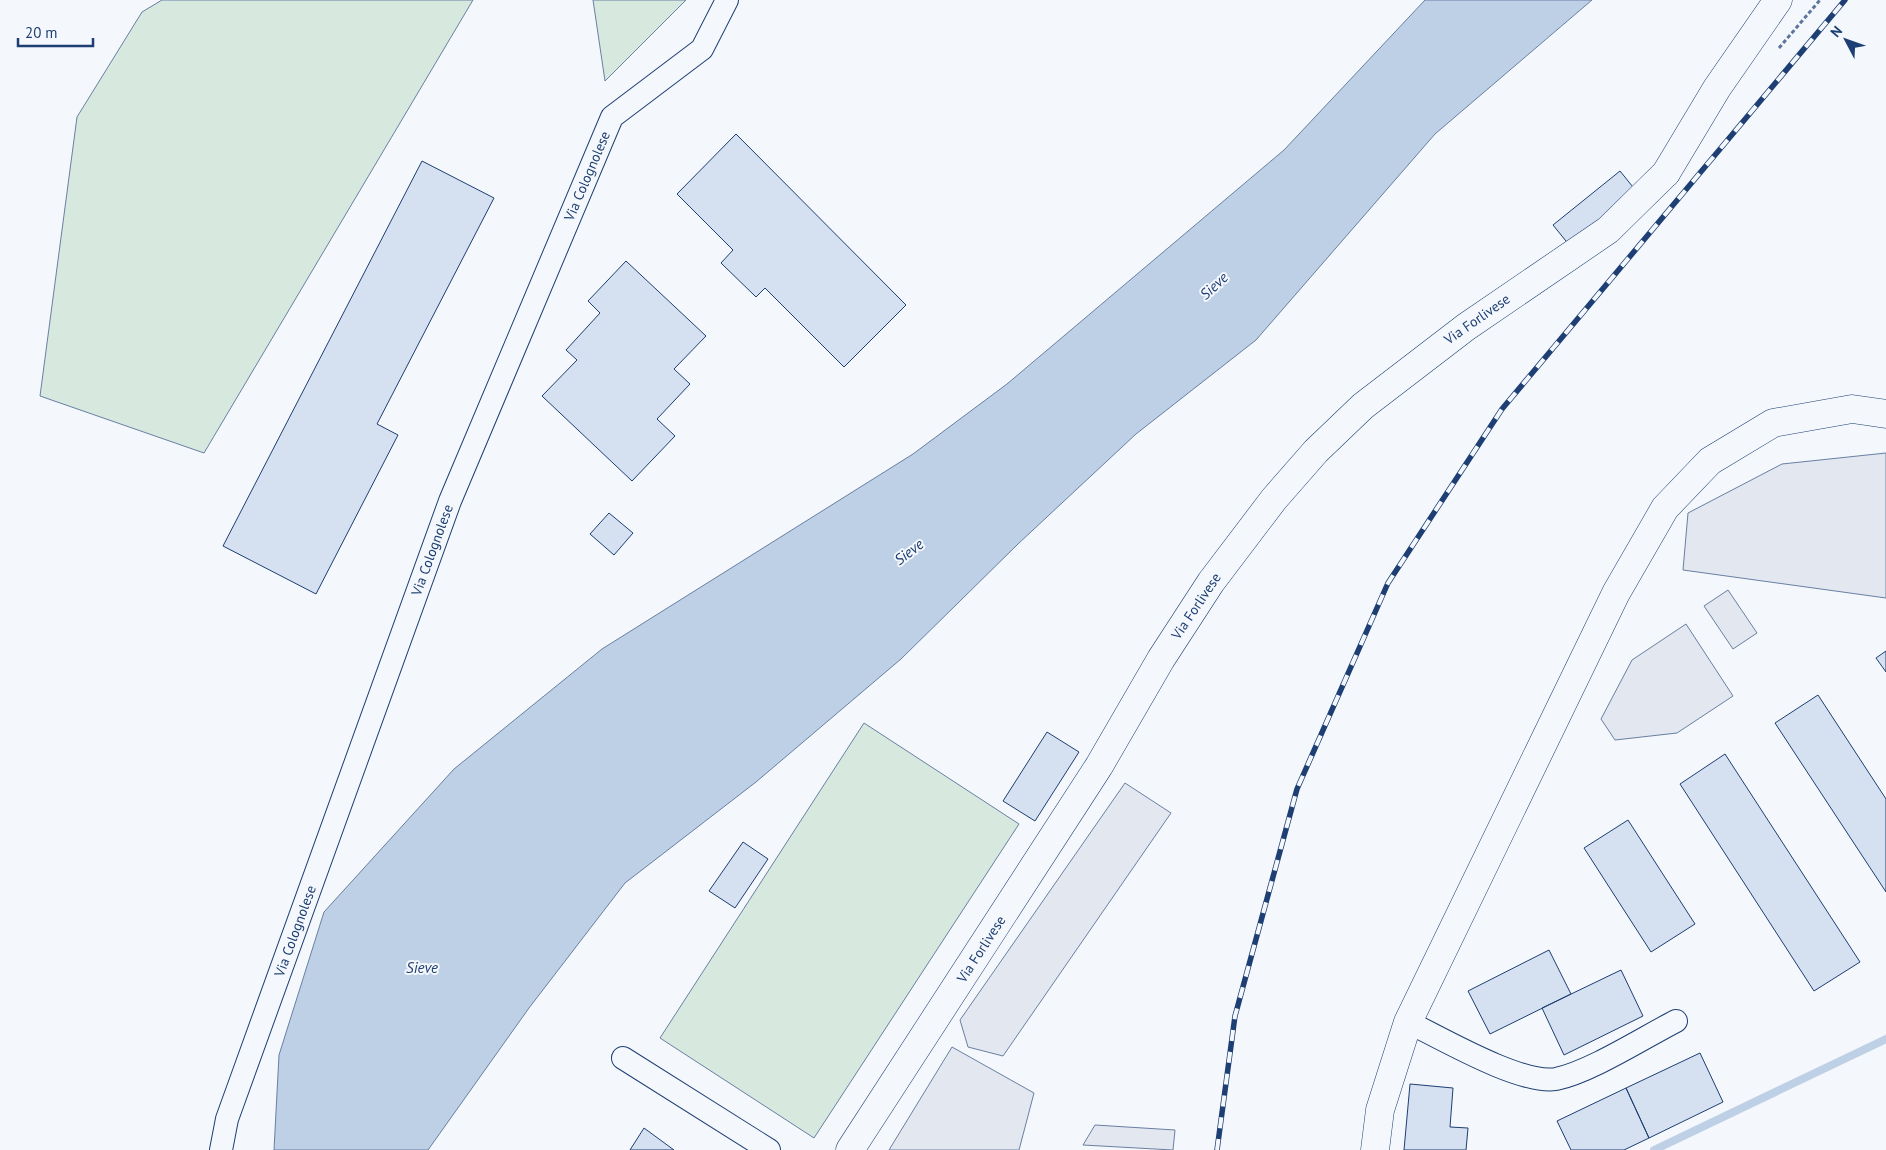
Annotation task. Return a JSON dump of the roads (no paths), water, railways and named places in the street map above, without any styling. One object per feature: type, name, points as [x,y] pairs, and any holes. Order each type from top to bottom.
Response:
[{"type":"street","name":"Via Colognolese","points":[[221,1150],[227,1119],[450,501],[612,117],[702,49],[727,0]]},
{"type":"street","name":"Via Forlivese","points":[[850,1150],[1099,766],[1166,651],[1212,582],[1274,499],[1316,451],[1363,406],[1466,327],[1608,230],[1666,173],[1717,88],[1778,0]]},
{"type":"street","points":[[1375,1150],[1380,1110],[1408,1022],[1616,593],[1664,508],[1710,461],[1773,423],[1852,409],[1886,414]]},
{"type":"street","points":[[1408,1022],[1525,1076],[1554,1079],[1577,1072],[1676,1021]]},
{"type":"street","points":[[623,1058],[769,1150]]},
{"type":"water","name":"Sieve","points":[[1425,0],[1592,0],[1435,134],[1256,340],[1136,434],[1018,544],[901,659],[756,782],[625,883],[529,1008],[428,1150],[274,1150],[279,1055],[324,912],[454,769],[602,649],[913,454],[1007,384],[1284,150]]},
{"type":"waterway","points":[[1654,1150],[1886,1039]]},
{"type":"railway","points":[[1217,1150],[1235,1016],[1297,789],[1388,583],[1502,409],[1845,0]]}]
